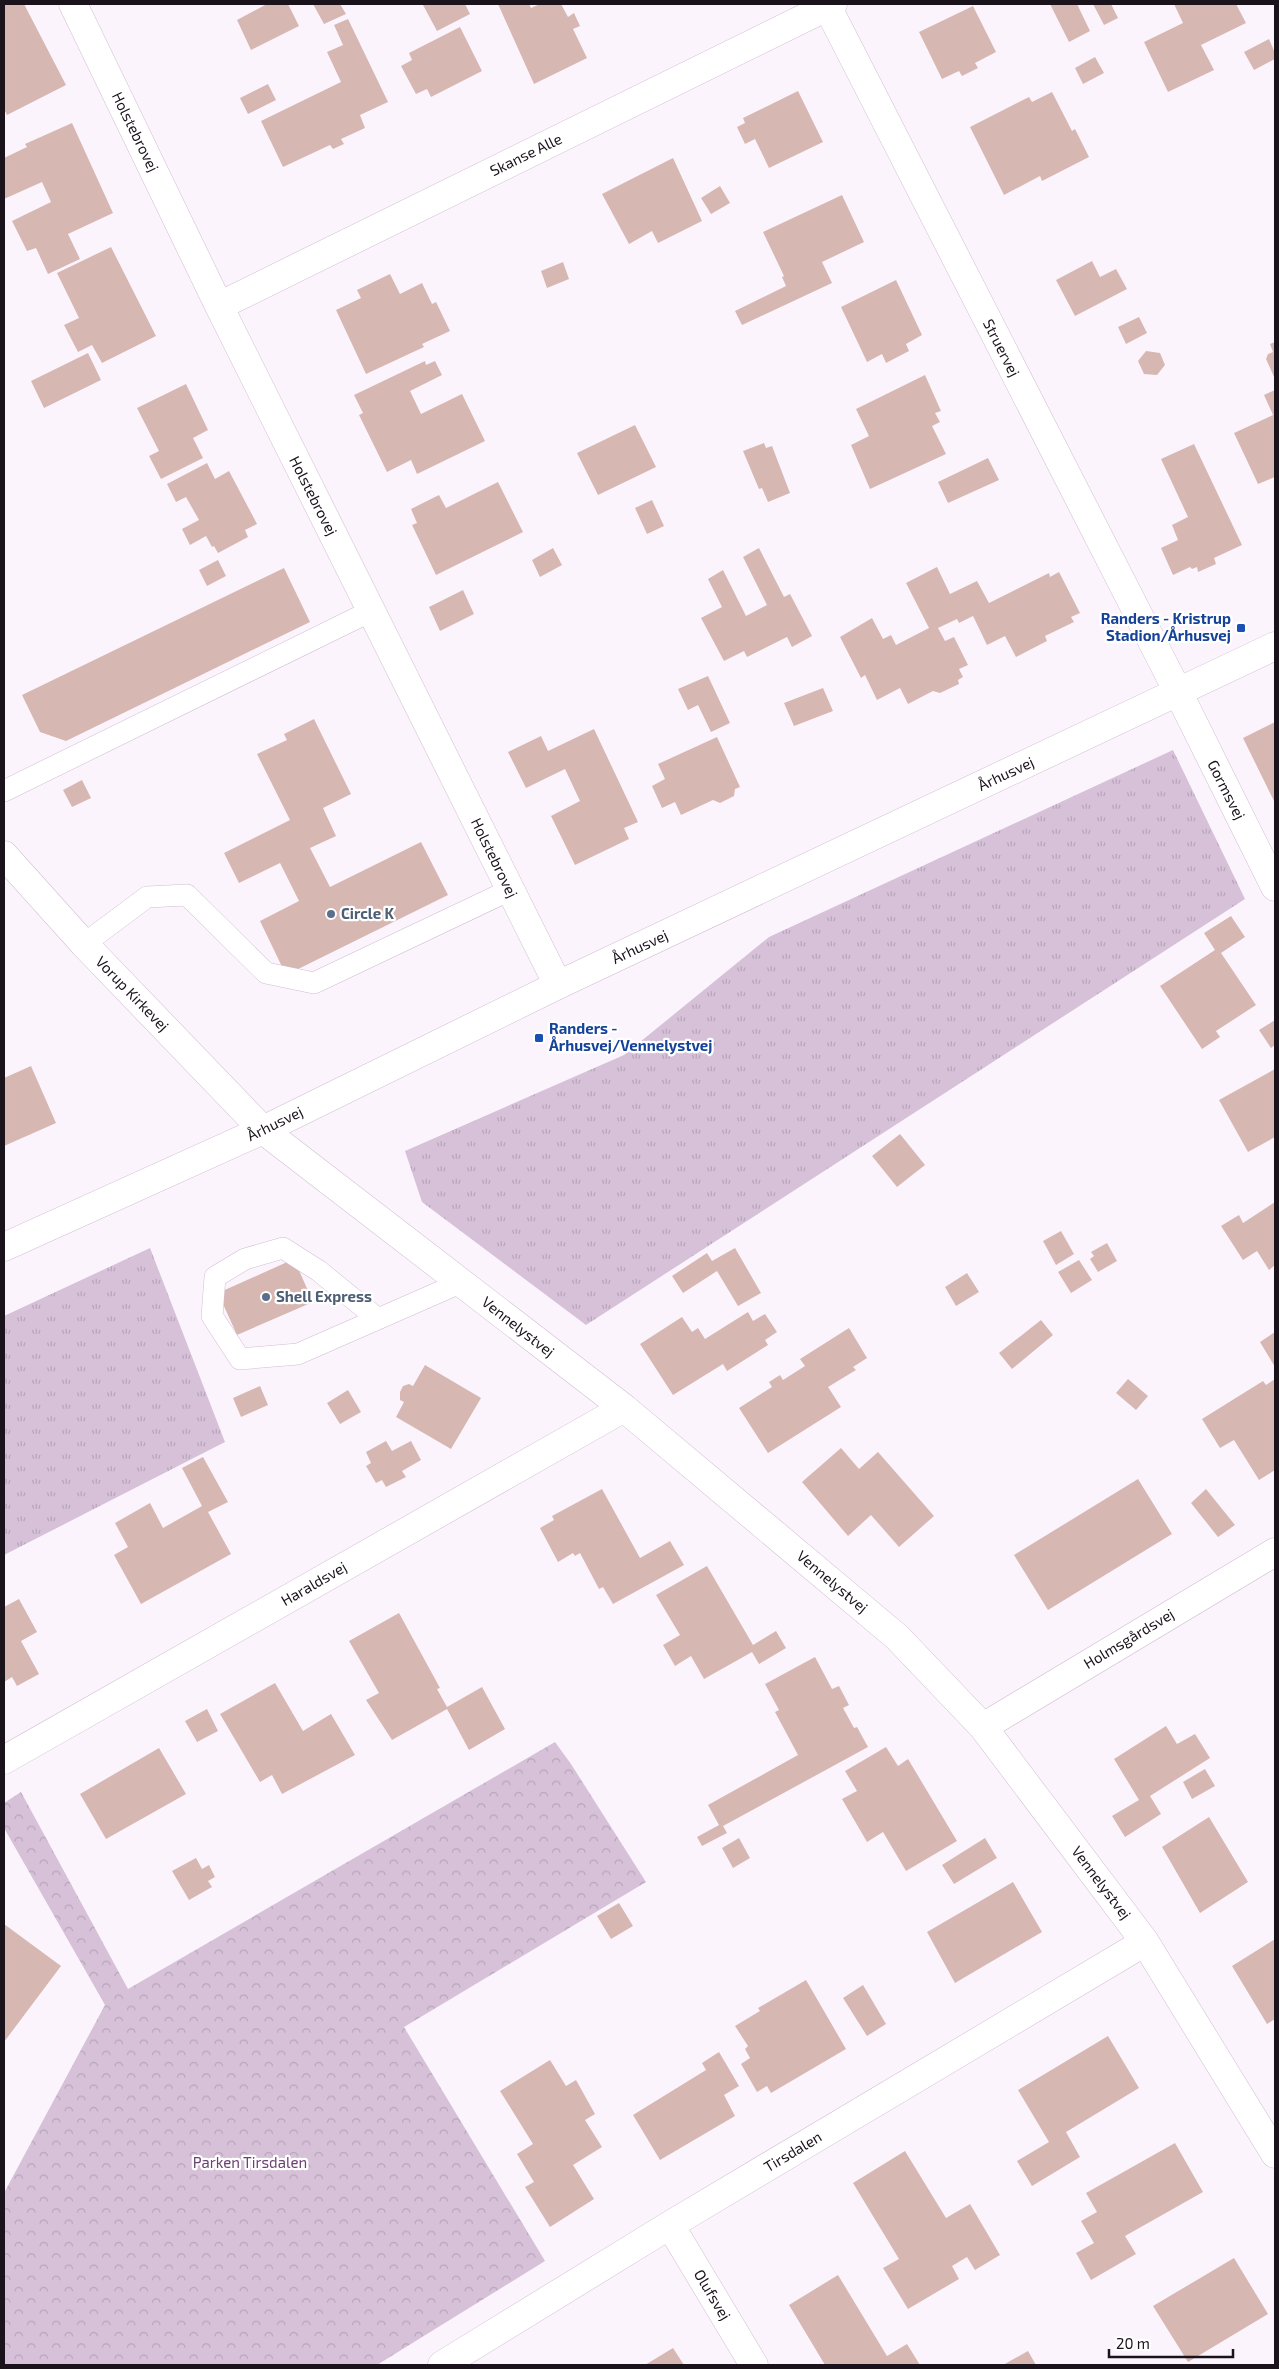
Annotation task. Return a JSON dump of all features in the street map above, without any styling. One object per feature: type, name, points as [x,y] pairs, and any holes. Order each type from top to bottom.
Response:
[{"type":"street","name":"Holstebrovej","points":[[74,4],[219,306],[558,985]]},
{"type":"street","name":"Skanse Alle","points":[[219,306],[829,5]]},
{"type":"street","name":"Struervej","points":[[829,5],[1178,692]]},
{"type":"street","name":"Århusvej","points":[[4,1247],[263,1130],[558,985],[1275,646]]},
{"type":"street","name":"Gormsvej","points":[[1178,692],[1275,887]]},
{"type":"street","name":"Vorup Kirkevej","points":[[4,855],[84,944],[263,1130]]},
{"type":"street","name":"Vennelystvej","points":[[263,1130],[624,1408],[897,1636],[983,1727],[1145,1942],[1275,2154]]},
{"type":"street","name":"Haraldsvej","points":[[4,1760],[624,1408]]},
{"type":"street","name":"Holmsgårdsvej","points":[[983,1727],[1275,1552]]},
{"type":"street","name":"Tirsdalen","points":[[442,2365],[670,2225],[1145,1942]]},
{"type":"street","name":"Olufsvej","points":[[670,2225],[754,2365]]},
{"type":"lane","points":[[4,791],[371,611]]},
{"type":"lane","points":[[84,944],[147,897],[188,895],[266,973],[314,983],[510,890]]},
{"type":"lane","points":[[378,1319],[319,1271],[283,1248],[245,1259],[215,1276],[212,1316],[240,1359],[298,1354],[378,1319],[460,1283]]},
{"type":"green space","points":[[1173,750],[1245,899],[586,1325],[422,1202],[405,1151],[624,1055],[769,937]]},
{"type":"green space","points":[[150,1248],[225,1442],[4,1555],[4,1316]]},
{"type":"green space","name":"Parken Tirsdalen","points":[[555,1742],[646,1882],[404,2027],[545,2261],[377,2365],[4,2365],[4,2193],[105,2005],[4,1828],[4,1803],[21,1792],[128,1989]]},
{"type":"building","points":[[4,4],[24,4],[66,85],[7,115],[4,109]]},
{"type":"building","points":[[267,4],[288,4],[299,26],[251,50],[237,20]]},
{"type":"building","points":[[313,4],[340,4],[346,14],[324,24]]},
{"type":"building","points":[[465,4],[470,14],[437,31],[423,5]]},
{"type":"building","points":[[498,4],[529,4],[531,8],[540,4],[561,4],[568,17],[574,13],[580,26],[573,29],[587,58],[534,84]]},
{"type":"building","points":[[1050,4],[1077,4],[1090,31],[1069,42]]},
{"type":"building","points":[[1093,4],[1111,4],[1118,18],[1104,25]]},
{"type":"building","points":[[1174,4],[1236,4],[1246,23],[1201,45],[1214,70],[1168,92],[1144,42],[1183,23]]},
{"type":"building","points":[[973,6],[996,52],[975,63],[978,68],[962,76],[959,71],[942,79],[919,32]]},
{"type":"building","points":[[348,19],[388,102],[360,115],[365,128],[341,139],[344,144],[333,149],[330,145],[283,167],[261,121],[341,82],[327,52],[343,45],[334,25]]},
{"type":"building","points":[[460,27],[482,71],[431,97],[427,89],[416,94],[401,66],[412,60],[409,53]]},
{"type":"building","points":[[1269,39],[1275,53],[1275,59],[1254,70],[1244,52]]},
{"type":"building","points":[[1095,57],[1104,73],[1083,84],[1075,68]]},
{"type":"building","points":[[268,84],[276,100],[248,114],[240,98]]},
{"type":"building","points":[[798,91],[823,142],[769,168],[755,139],[745,144],[737,127],[745,123],[743,118]]},
{"type":"building","points":[[1052,92],[1072,131],[1075,129],[1089,157],[1042,181],[1040,176],[1004,195],[970,127],[1029,97],[1032,102]]},
{"type":"building","points":[[72,123],[113,213],[68,234],[80,259],[48,274],[36,248],[27,251],[12,221],[51,202],[42,182],[4,199],[4,158],[27,147],[25,144]]},
{"type":"building","points":[[673,158],[702,221],[658,243],[652,231],[629,244],[602,194]]},
{"type":"building","points":[[720,186],[730,203],[711,214],[701,198]]},
{"type":"building","points":[[842,195],[864,242],[822,262],[832,283],[742,325],[735,311],[786,286],[782,277],[784,276],[763,232]]},
{"type":"building","points":[[111,247],[156,336],[102,363],[92,345],[78,352],[64,325],[79,318],[57,273]]},
{"type":"building","points":[[1092,261],[1100,277],[1116,269],[1127,289],[1075,316],[1056,280]]},
{"type":"building","points":[[563,262],[569,279],[547,288],[541,271]]},
{"type":"building","points":[[390,274],[400,294],[422,283],[432,304],[436,302],[450,331],[422,344],[424,347],[366,374],[336,310],[361,298],[357,290]]},
{"type":"building","points":[[896,280],[922,335],[906,344],[909,351],[886,363],[882,354],[867,362],[841,307]]},
{"type":"building","points":[[1139,317],[1147,333],[1126,344],[1118,327]]},
{"type":"building","points":[[1275,342],[1275,379],[1266,359],[1268,354],[1273,352],[1270,344]]},
{"type":"building","points":[[1146,351],[1160,353],[1165,365],[1157,375],[1144,374],[1138,361]]},
{"type":"building","points":[[88,353],[101,380],[44,408],[31,381]]},
{"type":"building","points":[[425,361],[426,365],[435,361],[442,375],[410,391],[421,414],[462,394],[485,441],[417,474],[411,460],[387,472],[359,415],[363,413],[354,395]]},
{"type":"building","points":[[925,375],[941,411],[935,413],[940,422],[932,426],[946,454],[870,489],[851,445],[869,436],[856,409]]},
{"type":"building","points":[[186,384],[208,430],[193,438],[203,458],[161,479],[149,456],[159,451],[137,408]]},
{"type":"building","points":[[1275,390],[1275,477],[1258,484],[1234,433],[1273,415],[1264,395]]},
{"type":"building","points":[[635,425],[656,467],[598,495],[577,453]]},
{"type":"building","points":[[764,443],[766,448],[772,446],[790,493],[768,502],[762,488],[759,489],[743,451]]},
{"type":"building","points":[[1194,444],[1242,545],[1214,558],[1216,564],[1198,572],[1197,567],[1192,569],[1190,567],[1173,575],[1161,548],[1178,540],[1172,525],[1188,517],[1161,459]]},
{"type":"building","points":[[988,458],[999,480],[948,503],[938,482]]},
{"type":"building","points":[[207,463],[215,479],[229,471],[257,524],[245,530],[248,537],[218,553],[206,536],[190,545],[182,529],[199,520],[186,497],[176,502],[167,484]]},
{"type":"building","points":[[498,482],[523,532],[436,575],[412,525],[417,523],[411,509],[439,495],[446,508]]},
{"type":"building","points":[[652,500],[664,526],[647,534],[635,508]]},
{"type":"building","points":[[553,548],[562,565],[540,577],[532,560]]},
{"type":"building","points":[[759,548],[784,597],[790,594],[812,636],[792,647],[787,637],[747,657],[744,651],[724,661],[701,618],[722,607],[708,579],[723,570],[746,616],[767,605],[743,557]]},
{"type":"building","points":[[218,560],[226,576],[207,586],[199,570]]},
{"type":"building","points":[[937,567],[950,594],[977,581],[989,603],[1049,573],[1050,577],[1059,572],[1080,613],[1071,617],[1074,622],[1045,636],[1047,641],[1016,657],[1005,636],[987,645],[973,616],[959,623],[957,619],[938,628],[945,641],[954,637],[968,665],[959,669],[963,677],[958,680],[959,684],[940,693],[933,691],[908,704],[900,688],[877,700],[865,675],[861,678],[840,637],[872,618],[883,639],[891,635],[896,645],[929,628],[906,583]]},
{"type":"building","points":[[284,568],[310,622],[66,741],[40,732],[22,695]]},
{"type":"building","points":[[463,590],[474,614],[440,631],[429,607]]},
{"type":"building","points":[[708,676],[730,723],[711,732],[698,705],[688,710],[678,689]]},
{"type":"building","points":[[823,688],[833,711],[794,726],[784,703]]},
{"type":"building","points":[[314,719],[351,794],[323,808],[336,836],[310,848],[330,887],[421,842],[448,895],[286,975],[260,921],[299,901],[280,863],[239,883],[224,853],[290,820],[257,754],[287,740],[284,734]]},
{"type":"building","points":[[1275,722],[1275,803],[1243,738]]},
{"type":"building","points":[[594,729],[638,822],[624,828],[629,839],[575,865],[551,816],[580,801],[565,769],[526,788],[508,752],[541,736],[548,751]]},
{"type":"building","points":[[717,737],[740,787],[735,789],[734,796],[720,803],[713,800],[681,815],[675,802],[662,808],[652,786],[665,779],[658,764]]},
{"type":"building","points":[[82,780],[91,798],[72,807],[63,790]]},
{"type":"building","points":[[1231,916],[1245,937],[1221,953],[1256,1005],[1216,1031],[1220,1037],[1202,1049],[1160,986],[1215,950],[1204,933]]},
{"type":"building","points":[[1275,1020],[1275,1045],[1271,1048],[1259,1030]]},
{"type":"building","points":[[31,1066],[56,1123],[4,1146],[4,1078]]},
{"type":"building","points":[[1275,1069],[1275,1137],[1248,1152],[1219,1100]]},
{"type":"building","points":[[900,1134],[925,1165],[897,1187],[872,1156]]},
{"type":"building","points":[[1275,1202],[1275,1265],[1269,1270],[1257,1251],[1243,1260],[1221,1226],[1239,1215],[1243,1223]]},
{"type":"building","points":[[1061,1231],[1074,1254],[1056,1265],[1043,1241]]},
{"type":"building","points":[[1107,1243],[1117,1261],[1098,1272],[1090,1259],[1094,1256],[1091,1252]]},
{"type":"building","points":[[735,1248],[761,1293],[738,1306],[717,1271],[683,1293],[672,1276],[707,1253],[712,1261]]},
{"type":"building","name":"Shell Express","points":[[294,1259],[313,1302],[237,1335],[218,1293]]},
{"type":"building","points":[[1079,1260],[1092,1280],[1071,1293],[1058,1272]]},
{"type":"building","points":[[967,1273],[979,1292],[956,1306],[945,1287]]},
{"type":"building","points":[[748,1312],[753,1321],[765,1314],[777,1332],[765,1340],[768,1345],[727,1371],[723,1364],[673,1395],[640,1344],[682,1317],[692,1332],[698,1328],[705,1339]]},
{"type":"building","points":[[1041,1320],[1053,1335],[1012,1369],[999,1353]]},
{"type":"building","points":[[849,1328],[867,1358],[853,1367],[856,1370],[828,1387],[841,1407],[768,1453],[739,1408],[772,1387],[769,1382],[780,1375],[783,1380],[805,1366],[800,1359]]},
{"type":"building","points":[[1275,1332],[1275,1367],[1260,1342]]},
{"type":"building","points":[[425,1365],[481,1398],[451,1449],[396,1417],[404,1402],[400,1400],[400,1392],[403,1386],[409,1384],[413,1386]]},
{"type":"building","points":[[1128,1379],[1148,1396],[1136,1410],[1116,1393]]},
{"type":"building","points":[[1275,1379],[1275,1470],[1259,1480],[1234,1440],[1220,1448],[1202,1419],[1263,1381],[1266,1385]]},
{"type":"building","points":[[260,1386],[268,1405],[241,1417],[233,1398]]},
{"type":"building","points":[[348,1390],[361,1412],[340,1424],[327,1403]]},
{"type":"building","points":[[386,1441],[392,1451],[411,1441],[421,1460],[402,1471],[406,1477],[386,1487],[382,1480],[376,1483],[366,1466],[371,1463],[366,1452]]},
{"type":"building","points":[[841,1448],[859,1469],[878,1452],[934,1516],[899,1547],[871,1515],[848,1536],[802,1482]]},
{"type":"building","points":[[203,1457],[228,1502],[208,1512],[231,1554],[141,1604],[114,1555],[128,1547],[115,1523],[150,1503],[163,1528],[202,1506],[182,1468]]},
{"type":"building","points":[[1138,1479],[1172,1534],[1048,1610],[1014,1555]]},
{"type":"building","points":[[602,1489],[640,1558],[670,1541],[684,1565],[613,1604],[603,1587],[599,1589],[580,1553],[575,1556],[573,1553],[558,1562],[540,1528],[554,1520],[552,1516]]},
{"type":"building","points":[[1206,1489],[1235,1525],[1218,1537],[1191,1503]]},
{"type":"building","points":[[707,1566],[753,1645],[776,1631],[786,1648],[759,1664],[752,1652],[704,1679],[691,1656],[675,1666],[663,1645],[680,1635],[656,1595]]},
{"type":"building","points":[[19,1599],[37,1632],[21,1641],[39,1674],[17,1686],[12,1677],[4,1682],[4,1607]]},
{"type":"building","points":[[399,1613],[440,1688],[437,1689],[447,1707],[482,1687],[505,1729],[469,1750],[447,1709],[392,1740],[366,1700],[379,1693],[349,1641]]},
{"type":"building","points":[[815,1657],[832,1689],[839,1686],[849,1705],[843,1708],[854,1728],[857,1727],[868,1747],[723,1826],[727,1833],[702,1846],[697,1837],[719,1825],[708,1805],[798,1755],[775,1712],[779,1710],[765,1684]]},
{"type":"building","points":[[275,1683],[303,1731],[331,1714],[355,1755],[282,1794],[272,1775],[260,1782],[220,1714]]},
{"type":"building","points":[[207,1709],[218,1731],[197,1742],[185,1721]]},
{"type":"building","points":[[1166,1726],[1177,1744],[1195,1734],[1210,1758],[1150,1796],[1161,1814],[1125,1837],[1112,1816],[1139,1800],[1114,1759]]},
{"type":"building","points":[[886,1747],[898,1766],[908,1759],[957,1841],[906,1871],[883,1832],[867,1842],[842,1799],[857,1791],[845,1771]]},
{"type":"building","points":[[159,1748],[186,1794],[106,1839],[80,1794]]},
{"type":"building","points":[[1205,1769],[1215,1786],[1192,1799],[1183,1782]]},
{"type":"building","points":[[1209,1817],[1248,1882],[1200,1913],[1162,1847]]},
{"type":"building","points":[[739,1838],[750,1858],[733,1868],[722,1848]]},
{"type":"building","points":[[985,1838],[997,1858],[954,1884],[942,1865]]},
{"type":"building","points":[[196,1858],[202,1869],[209,1865],[215,1877],[208,1881],[212,1887],[189,1900],[172,1871]]},
{"type":"building","points":[[1013,1882],[1042,1932],[955,1983],[927,1932]]},
{"type":"building","points":[[619,1903],[633,1926],[611,1939],[597,1916]]},
{"type":"building","points":[[4,1924],[61,1966],[4,2042]]},
{"type":"building","points":[[1275,1939],[1275,2019],[1267,2024],[1232,1966]]},
{"type":"building","points":[[806,1980],[846,2049],[771,2093],[767,2086],[757,2092],[741,2064],[750,2058],[745,2049],[748,2046],[735,2026],[760,2011],[758,2008]]},
{"type":"building","points":[[863,1985],[886,2024],[867,2036],[843,1998]]},
{"type":"building","points":[[1108,2036],[1139,2088],[1066,2132],[1080,2157],[1032,2186],[1017,2161],[1049,2142],[1018,2090]]},
{"type":"building","points":[[719,2052],[739,2086],[724,2095],[735,2116],[660,2160],[633,2115],[706,2070],[702,2063]]},
{"type":"building","points":[[550,2060],[566,2086],[576,2080],[595,2114],[585,2120],[602,2147],[573,2165],[594,2199],[550,2227],[525,2187],[534,2182],[517,2154],[533,2144],[500,2091]]},
{"type":"building","points":[[1175,2143],[1203,2192],[1125,2236],[1136,2254],[1091,2280],[1076,2253],[1094,2243],[1081,2221],[1097,2212],[1086,2193]]},
{"type":"building","points":[[905,2151],[946,2218],[970,2204],[1000,2255],[975,2270],[967,2257],[952,2266],[959,2279],[908,2309],[883,2268],[899,2259],[853,2183]]},
{"type":"building","points":[[1234,2258],[1268,2314],[1188,2362],[1153,2306]]},
{"type":"building","points":[[838,2275],[887,2356],[907,2344],[920,2365],[825,2365],[789,2305]]},
{"type":"building","points":[[673,2348],[684,2365],[645,2365]]},
{"type":"building","points":[[1028,2351],[1036,2365],[1003,2365]]},
{"type":"place","name":"Randers - Kristrup Stadion/Århusvej","points":[[1241,628]]},
{"type":"place","name":"Circle K","points":[[331,914]]},
{"type":"place","name":"Randers - Århusvej/Vennelystvej","points":[[539,1038]]},
{"type":"place","name":"Shell Express","points":[[266,1297]]}]
